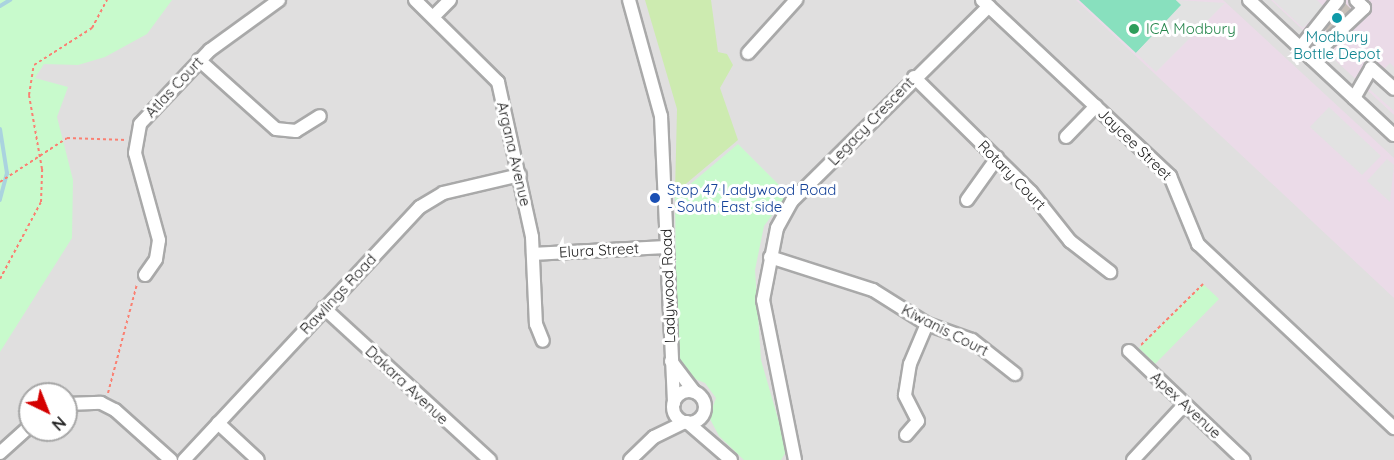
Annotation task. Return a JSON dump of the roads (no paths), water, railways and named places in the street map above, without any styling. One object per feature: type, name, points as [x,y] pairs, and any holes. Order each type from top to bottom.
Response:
[{"type":"street","name":"Atlas Court","points":[[145,275],[156,259],[159,240],[136,140],[140,124],[199,60],[279,0]]},
{"type":"street","name":"Argana Avenue","points":[[415,0],[495,77],[520,175],[533,254],[536,324],[543,341]]},
{"type":"street","points":[[433,17],[450,0]]},
{"type":"street","name":"Ladywood Road","points":[[629,0],[661,116],[673,405]]},
{"type":"street","points":[[748,53],[796,0]]},
{"type":"street","points":[[1249,0],[1389,131],[1394,117]]},
{"type":"street","points":[[1300,48],[1338,0]]},
{"type":"street","points":[[1311,58],[1364,8],[1356,0]]},
{"type":"street","name":"Legacy Crescent","points":[[795,460],[768,341],[763,300],[770,257],[792,201],[985,3]]},
{"type":"street","name":"Jaycee Street","points":[[985,3],[1177,185],[1198,244],[1394,428]]},
{"type":"street","points":[[199,60],[276,129],[296,131],[320,116]]},
{"type":"street","points":[[1354,98],[1371,68],[1394,89]]},
{"type":"street","name":"Rotary Court","points":[[914,78],[997,158],[1070,241],[1110,272]]},
{"type":"street","points":[[1066,137],[1096,106]]},
{"type":"street","points":[[967,200],[997,158]]},
{"type":"street","name":"Rawlings Road","points":[[184,460],[420,207],[443,193],[520,175]]},
{"type":"street","name":"Elura Street","points":[[533,254],[665,247]]},
{"type":"street","name":"Kiwanis Court","points":[[770,257],[873,290],[927,324],[972,340],[1015,374]]},
{"type":"street","name":"Dakara Avenue","points":[[324,308],[490,460]]},
{"type":"street","points":[[906,435],[918,421],[905,395],[910,364],[927,324]]},
{"type":"street","name":"Apex Avenue","points":[[1129,351],[1244,460]]},
{"type":"street","name":"Ladywood Road","points":[[671,360],[694,392]]},
{"type":"street","points":[[630,460],[654,437],[679,394],[694,392],[702,399],[702,414],[715,444]]},
{"type":"street","points":[[78,404],[105,405],[171,460]]},
{"type":"street","points":[[1133,460],[1185,404]]},
{"type":"street","points":[[673,405],[686,422],[715,444],[731,460]]},
{"type":"street","points":[[654,437],[702,414]]},
{"type":"street","points":[[218,423],[258,460]]},
{"type":"street","points":[[0,453],[18,437]]},
{"type":"waterway","points":[[0,6],[10,0]]},
{"type":"waterway","points":[[0,129],[7,173],[0,200]]},
{"type":"place","name":"Modbury Bottle Depot","points":[[1337,18]]},
{"type":"place","name":"ICA Modbury","points":[[1134,29]]},
{"type":"place","name":"Stop 47 Ladywood Road - South East side","points":[[655,198]]}]
